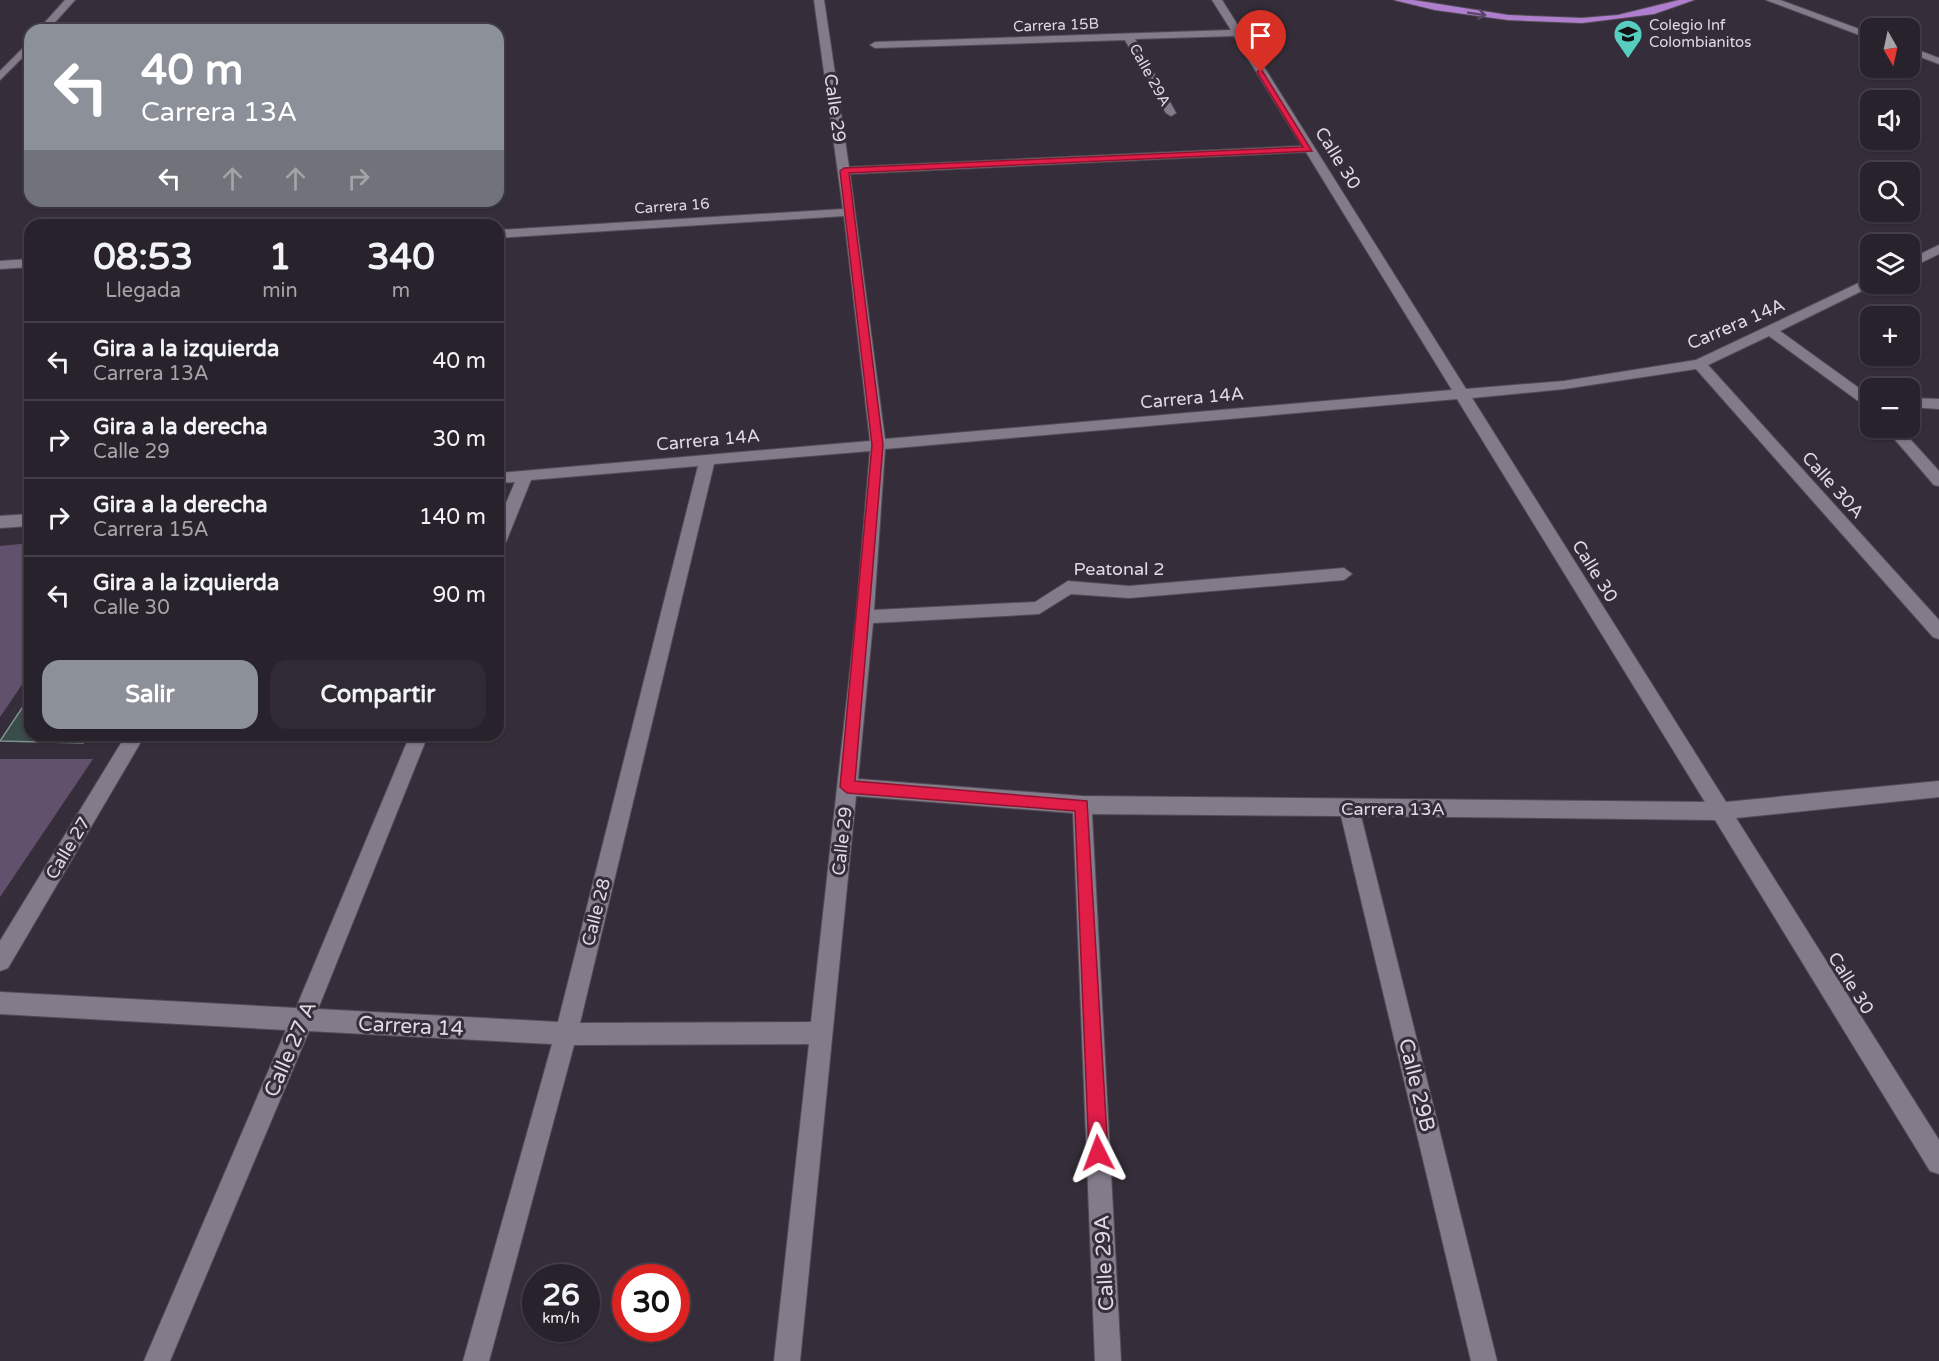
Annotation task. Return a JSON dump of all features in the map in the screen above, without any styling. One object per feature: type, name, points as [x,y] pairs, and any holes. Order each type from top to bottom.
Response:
[{"type":"highway","points":[[1399,0],[1483,16],[1550,21],[1618,18],[1663,9],[1689,0]]},
{"type":"street","points":[[48,24],[70,0]]},
{"type":"street","name":"Calle 29","points":[[787,1361],[865,617],[878,445],[844,171],[819,0]]},
{"type":"street","name":"Calle 30","points":[[1217,0],[1939,1162]]},
{"type":"street","points":[[1771,0],[1860,32]]},
{"type":"street","name":"Carrera 15B","points":[[875,45],[1237,33]]},
{"type":"street","name":"Calle 29A","points":[[1129,38],[1171,113]]},
{"type":"street","points":[[0,77],[24,51]]},
{"type":"street","points":[[1920,54],[1939,61]]},
{"type":"street","points":[[844,171],[1309,149]]},
{"type":"street","name":"Carrera 16","points":[[504,234],[849,212]]},
{"type":"street","points":[[1920,259],[1939,249]]},
{"type":"street","points":[[0,265],[24,263]]},
{"type":"street","name":"Carrera 14A","points":[[504,478],[1564,385],[1698,364],[1771,332],[1860,288]]},
{"type":"street","points":[[1771,332],[1860,396]]},
{"type":"street","name":"Calle 30A","points":[[1698,364],[1939,632]]},
{"type":"street","points":[[1920,404],[1939,404]]},
{"type":"street","points":[[1901,438],[1939,481]]},
{"type":"street","name":"Calle 28","points":[[476,1361],[566,1034],[707,460]]},
{"type":"street","points":[[504,527],[525,476]]},
{"type":"street","points":[[0,522],[24,520]]},
{"type":"street","name":"Peatonal 2","points":[[865,617],[1039,608],[1068,587],[1129,592],[1344,574]]},
{"type":"street","name":"Calle 27","points":[[0,961],[132,741]]},
{"type":"street","name":"Calle 27 A","points":[[157,1361],[302,1020],[417,741]]},
{"type":"street","name":"Carrera 13A","points":[[847,787],[1082,806],[1721,811],[1939,789]]},
{"type":"street","name":"Calle 29A","points":[[1082,806],[1108,1361]]},
{"type":"street","name":"Calle 29B","points":[[1349,808],[1484,1361]]},
{"type":"street","name":"Carrera 14","points":[[0,1003],[566,1034],[822,1033]]},
{"type":"shaded area","points":[[24,544],[24,682],[0,717],[0,546]]},
{"type":"shaded area","points":[[0,759],[93,759],[0,897]]},
{"type":"building","points":[[24,705],[24,741],[84,741],[83,743],[0,741]]},
{"type":"place","name":"Colegio Inf Colombianitos","points":[[1628,60]]},
{"type":"route","points":[[1098,1153],[1082,806],[847,787],[865,617],[878,445],[844,171],[1309,149],[1261,72]]}]
